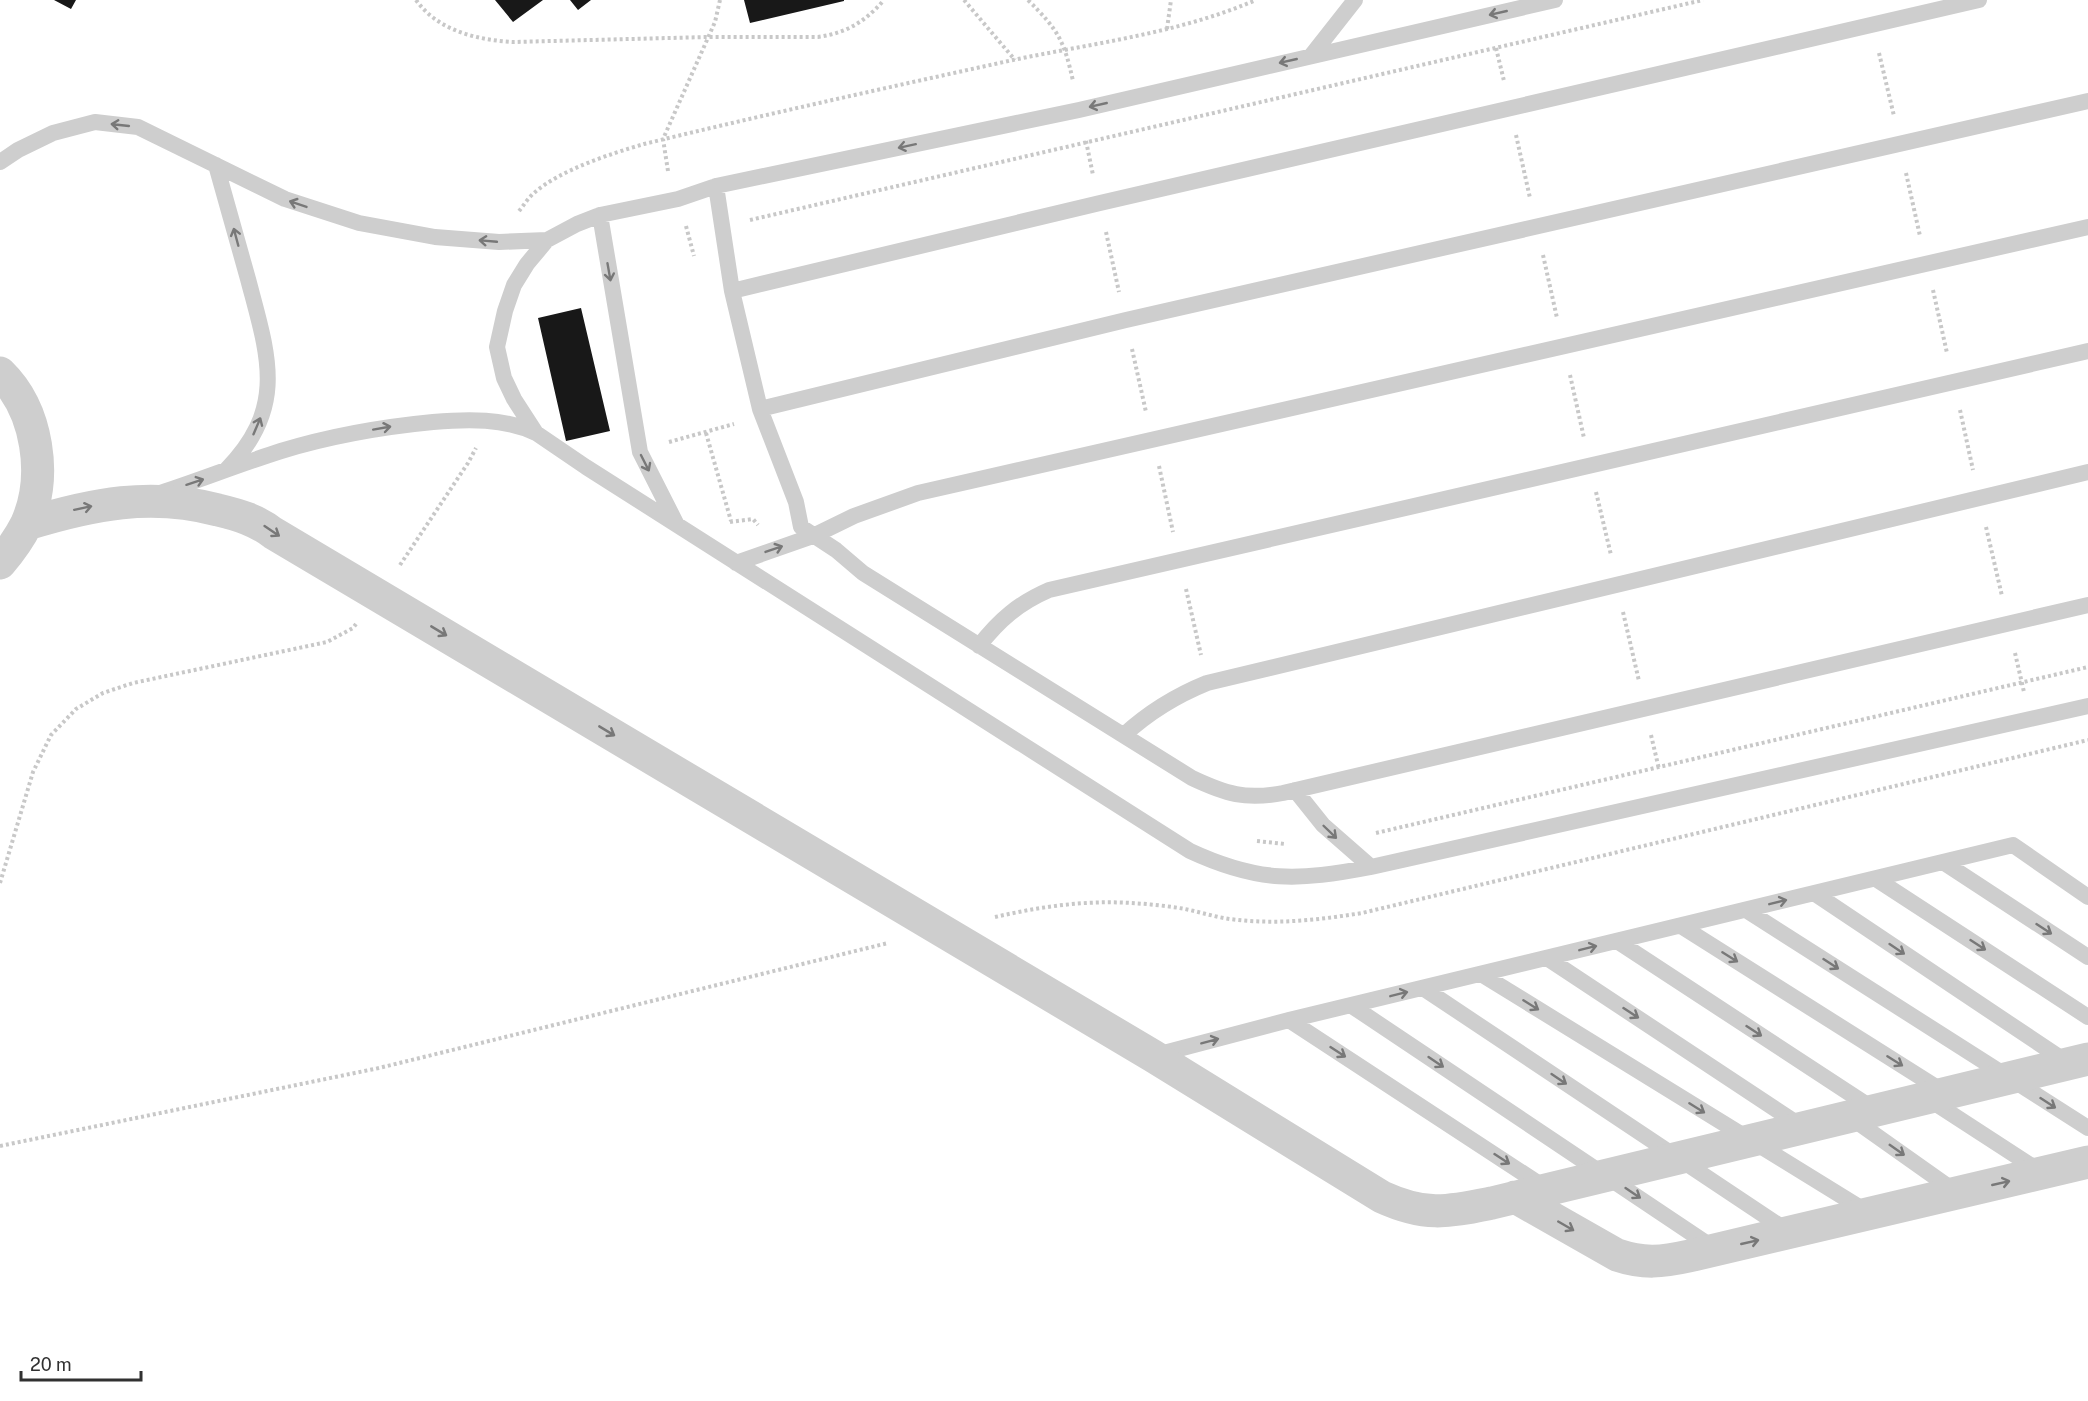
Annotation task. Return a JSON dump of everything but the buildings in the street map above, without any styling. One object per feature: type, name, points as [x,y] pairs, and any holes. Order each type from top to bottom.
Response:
[{"type":"street","points":[[0,373],[21,401],[33,430],[38,462],[36,493],[27,524],[12,549],[0,563]]},
{"type":"street","points":[[27,524],[64,512],[139,500],[197,504],[243,515],[259,522],[273,533],[1153,1056],[1382,1197],[1402,1206],[1424,1211],[1446,1211],[1515,1197],[2079,1061]]},
{"type":"street","points":[[1515,1197],[1617,1255],[1634,1261],[1654,1262],[1790,1233],[2088,1162]]},
{"type":"lane","points":[[1311,56],[1355,0]]},
{"type":"lane","points":[[536,434],[504,378],[497,347],[505,311],[514,285],[527,264],[547,240],[600,214],[678,199],[716,186],[1079,110],[1555,0]]},
{"type":"lane","points":[[732,291],[1100,203],[1979,0]]},
{"type":"lane","points":[[760,409],[1126,320],[2088,101]]},
{"type":"lane","points":[[0,162],[53,133],[95,122],[138,127],[285,199],[359,223],[435,237],[499,242],[547,240]]},
{"type":"lane","points":[[216,165],[264,339],[269,381],[266,402],[251,440],[223,472]]},
{"type":"lane","points":[[716,186],[732,291],[760,409],[795,502],[801,527],[836,550],[863,573],[979,646],[1192,778],[1228,794],[1263,797],[1295,790],[2088,605]]},
{"type":"lane","points":[[600,214],[640,452],[677,525]]},
{"type":"lane","points":[[736,563],[813,536],[854,516],[918,493],[2088,227]]},
{"type":"lane","points":[[979,646],[993,627],[1009,612],[1028,599],[1049,590],[2088,351]]},
{"type":"lane","points":[[139,500],[280,452],[338,436],[398,425],[458,420],[525,428],[1190,851],[1218,864],[1247,873],[1277,877],[1307,878],[1371,867],[2088,706]]},
{"type":"lane","points":[[1124,735],[1162,704],[1207,683],[2088,472]]},
{"type":"lane","points":[[1295,790],[1316,817],[1371,867]]},
{"type":"lane","points":[[1153,1056],[1289,1020],[2013,845],[2088,897]]},
{"type":"lane","points":[[1943,862],[2088,957]]},
{"type":"lane","points":[[1876,879],[2088,1017]]},
{"type":"lane","points":[[1814,893],[2079,1061]]},
{"type":"lane","points":[[1746,910],[2088,1128]]},
{"type":"lane","points":[[1681,926],[1936,1096],[2043,1173]]},
{"type":"lane","points":[[1617,941],[1862,1113],[1958,1193]]},
{"type":"lane","points":[[1547,958],[1804,1128]]},
{"type":"lane","points":[[1481,974],[1870,1213]]},
{"type":"lane","points":[[1423,988],[1790,1233]]},
{"type":"lane","points":[[1352,1006],[1716,1250]]},
{"type":"lane","points":[[1289,1020],[1548,1189]]},
{"type":"path","points":[[416,0],[430,15],[448,27],[469,36],[490,41],[513,42],[708,37],[818,37],[851,28],[866,19],[884,0]]},
{"type":"path","points":[[696,263],[678,199],[670,185],[663,139],[715,22],[720,0]]},
{"type":"path","points":[[964,0],[1015,60]]},
{"type":"path","points":[[1167,29],[1171,0]]},
{"type":"path","points":[[499,242],[516,215],[534,193],[587,164],[615,153],[663,139],[1015,60],[1167,29],[1256,0]]},
{"type":"path","points":[[722,226],[1703,0]]},
{"type":"path","points":[[1489,15],[1666,801]]},
{"type":"path","points":[[0,883],[33,772],[51,735],[76,709],[103,693],[133,683],[327,642],[353,628],[379,596],[468,463],[476,449],[480,421]]},
{"type":"path","points":[[640,452],[737,423]]},
{"type":"path","points":[[706,433],[731,521]]},
{"type":"path","points":[[723,526],[731,521],[753,519],[774,549]]},
{"type":"path","points":[[1256,840],[1312,845],[1340,841],[2088,667]]},
{"type":"path","points":[[0,1146],[379,1068],[1036,908],[1076,904],[1130,903],[1183,909],[1230,919],[1278,922],[1321,920],[1385,907],[2088,740]]}]
